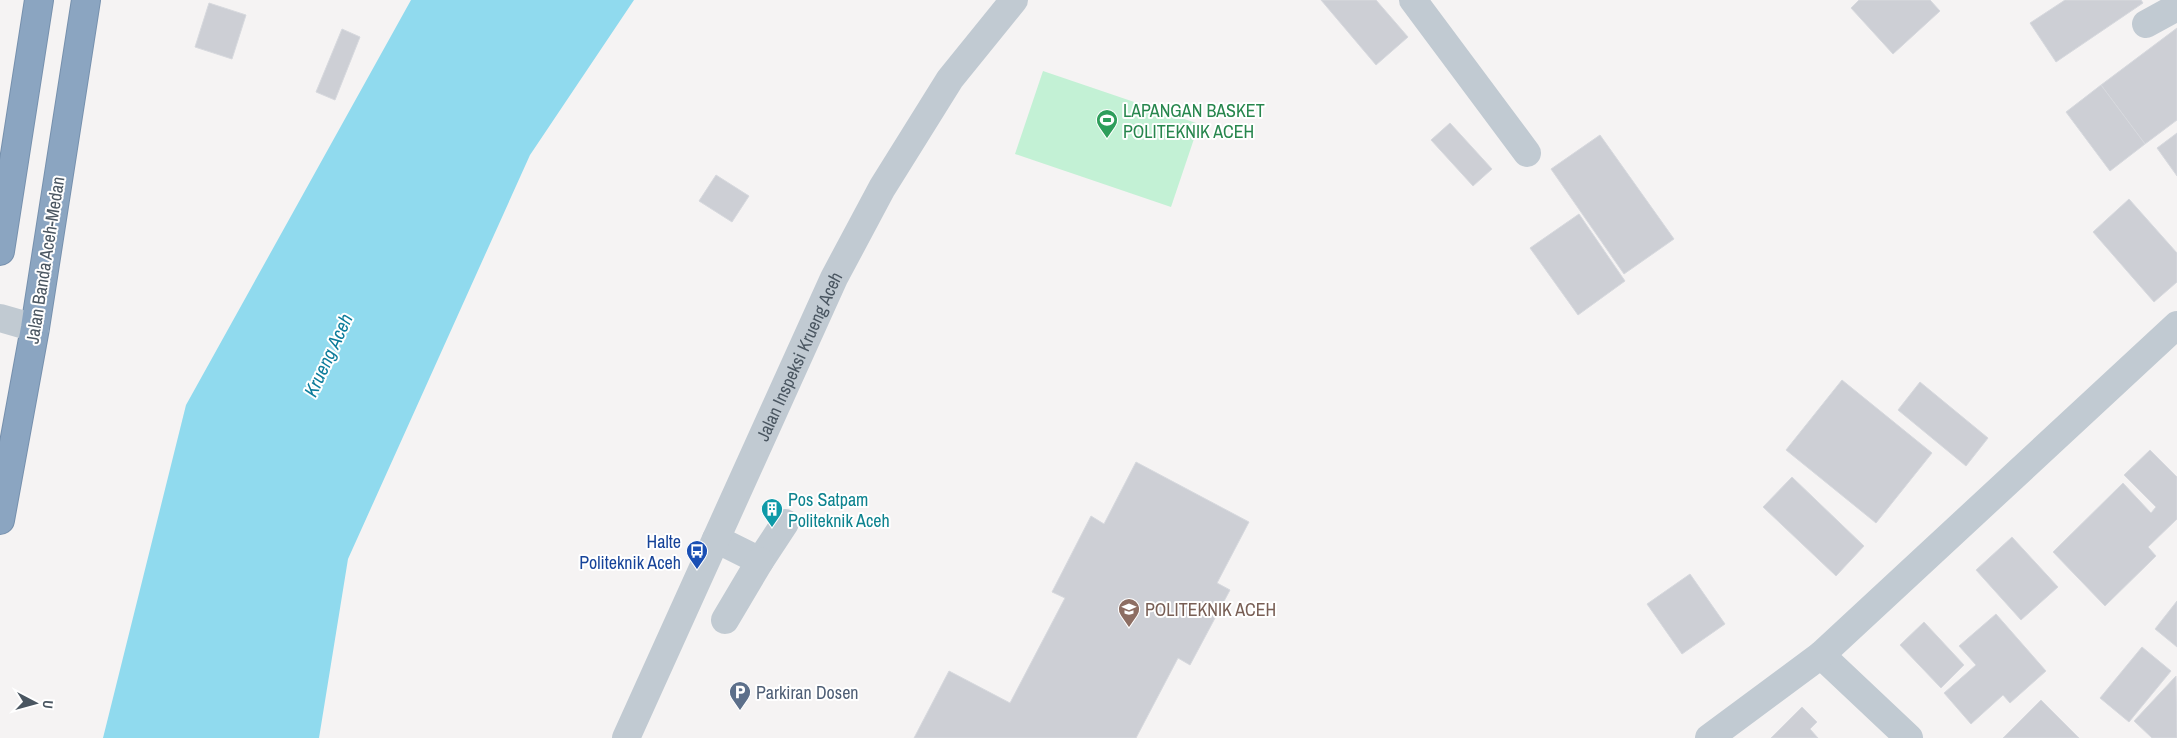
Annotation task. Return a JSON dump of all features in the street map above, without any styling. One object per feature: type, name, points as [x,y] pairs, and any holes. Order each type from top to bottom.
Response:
[{"type":"highway","points":[[0,251],[39,0]]},
{"type":"highway","name":"Jalan Banda Aceh-Medan","points":[[0,520],[35,328],[86,0]]},
{"type":"street","name":"Jalan Inspeksi Krueng Aceh","points":[[626,738],[834,278],[882,188],[950,80],[1014,0]]},
{"type":"street","points":[[1413,0],[1527,153]]},
{"type":"street","points":[[2146,24],[2177,7]]},
{"type":"street","points":[[0,318],[35,328]]},
{"type":"street","points":[[1709,738],[1821,656],[2177,325]]},
{"type":"street","points":[[725,620],[785,523]]},
{"type":"street","points":[[716,539],[760,561]]},
{"type":"street","points":[[1821,656],[1909,738]]},
{"type":"green space","name":"LAPANGAN BASKET POLITEKNIK ACEH","points":[[1043,71],[1199,124],[1171,207],[1015,154]]},
{"type":"water","name":"Krueng Aceh","points":[[411,0],[634,0],[530,155],[348,559],[319,738],[103,738],[186,405]]},
{"type":"building","points":[[1321,0],[1376,0],[1408,37],[1376,65]]},
{"type":"building","points":[[1859,0],[1930,0],[1940,11],[1893,54],[1851,8]]},
{"type":"building","points":[[2065,0],[2141,0],[2143,3],[2056,62],[2030,23]]},
{"type":"building","points":[[209,3],[246,15],[232,59],[195,47]]},
{"type":"building","points":[[2177,28],[2177,120],[2145,144],[2101,85]]},
{"type":"building","points":[[342,29],[360,37],[335,100],[316,92]]},
{"type":"building","points":[[2101,85],[2145,144],[2110,171],[2066,112]]},
{"type":"building","points":[[1450,123],[1492,169],[1473,186],[1431,140]]},
{"type":"building","points":[[2177,133],[2177,176],[2157,148]]},
{"type":"building","points":[[1600,135],[1674,239],[1624,274],[1551,169]]},
{"type":"building","points":[[716,175],[749,196],[732,222],[699,201]]},
{"type":"building","points":[[2129,199],[2177,253],[2177,282],[2154,302],[2093,232]]},
{"type":"building","points":[[1579,214],[1625,281],[1578,315],[1530,248]]},
{"type":"building","points":[[1842,380],[1932,453],[1876,523],[1786,450]]},
{"type":"building","points":[[1920,382],[1988,438],[1966,466],[1898,410]]},
{"type":"building","points":[[2150,450],[2177,477],[2177,519],[2148,547],[2156,556],[2105,606],[2053,552],[2123,483],[2151,513],[2156,507],[2124,475]]},
{"type":"building","name":"POLITEKNIK ACEH","points":[[1136,462],[1249,522],[1217,583],[1230,590],[1190,665],[1178,658],[1136,738],[914,738],[949,671],[1010,703],[1065,598],[1052,592],[1091,516],[1104,524]]},
{"type":"building","points":[[1792,477],[1864,546],[1836,576],[1763,507]]},
{"type":"building","points":[[2012,537],[2058,587],[2021,620],[1976,570]]},
{"type":"building","points":[[1690,574],[1725,624],[1682,654],[1647,604]]},
{"type":"building","points":[[2177,601],[2177,647],[2155,629]]},
{"type":"building","points":[[1996,614],[2046,671],[2010,703],[2003,695],[1971,724],[1944,693],[1976,665],[1959,646]]},
{"type":"building","points":[[1924,622],[1964,665],[1941,688],[1900,645]]},
{"type":"building","points":[[2142,647],[2171,671],[2129,722],[2100,698]]},
{"type":"building","points":[[2176,676],[2177,738],[2152,738],[2134,721]]},
{"type":"building","points":[[2041,700],[2079,738],[2003,738]]},
{"type":"building","points":[[1802,707],[1817,722],[1810,729],[1818,738],[1771,738]]},
{"type":"place","name":"LAPANGAN BASKET POLITEKNIK ACEH","points":[[1107,139]]},
{"type":"place","name":"Pos Satpam Politeknik Aceh","points":[[772,528]]},
{"type":"place","name":"Halte Politeknik Aceh","points":[[697,570]]},
{"type":"place","name":"POLITEKNIK ACEH","points":[[1129,628]]},
{"type":"place","name":"Parkiran Dosen","points":[[740,711]]}]
